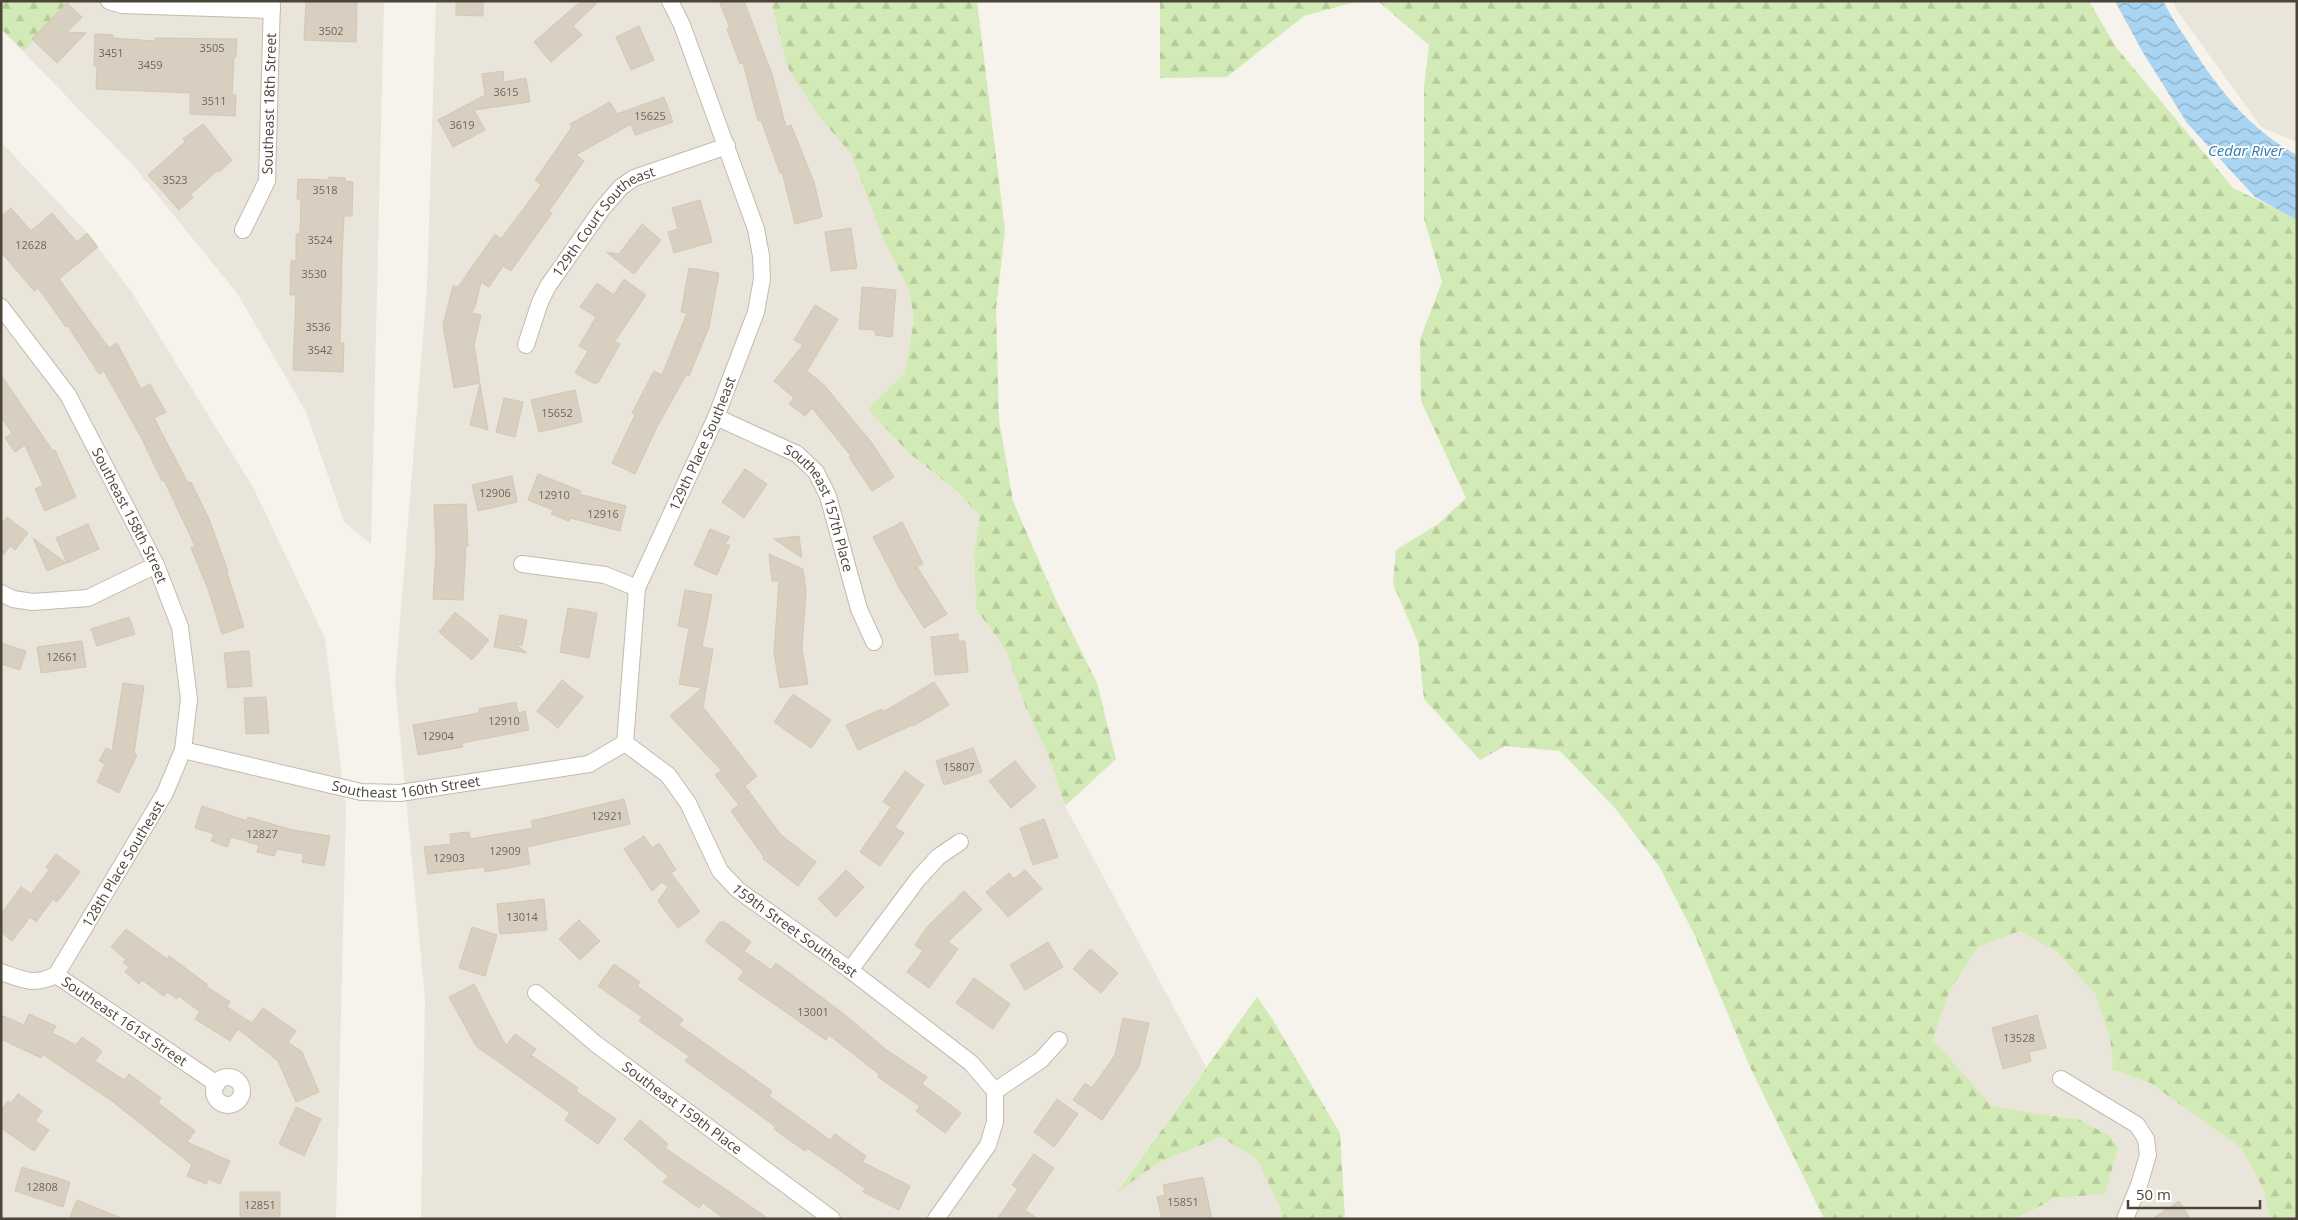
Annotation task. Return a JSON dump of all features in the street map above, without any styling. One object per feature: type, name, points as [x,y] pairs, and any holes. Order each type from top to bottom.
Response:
[{"type":"street","points":[[110,1],[122,5],[272,6]]},
{"type":"street","name":"129th Place Southeast","points":[[625,743],[637,588],[716,417],[758,307],[762,279],[761,256],[756,229],[682,25],[670,1]]},
{"type":"street","name":"Southeast 18th Street","points":[[242,230],[267,182],[272,6]]},
{"type":"street","name":"129th Court Southeast","points":[[526,345],[540,302],[548,286],[602,209],[621,187],[634,178],[727,146]]},
{"type":"street","name":"Southeast 158th Street","points":[[1,307],[68,395],[156,566],[180,627],[189,699],[183,750]]},
{"type":"street","name":"Southeast 157th Place","points":[[716,417],[797,454],[816,472],[828,496],[859,609],[874,642]]},
{"type":"street","points":[[522,564],[605,575],[637,588]]},
{"type":"street","points":[[1,593],[13,599],[33,602],[88,598],[156,566]]},
{"type":"street","name":"Southeast 160th Street","points":[[183,750],[361,792],[400,793],[589,764],[625,743]]},
{"type":"street","name":"159th Street Southeast","points":[[625,743],[668,775],[688,803],[720,871],[738,890],[850,970],[971,1063],[995,1091]]},
{"type":"street","name":"128th Place Southeast","points":[[56,975],[165,793],[183,750]]},
{"type":"street","points":[[850,970],[918,879],[938,858],[960,842]]},
{"type":"street","name":"Southeast 161st Street","points":[[1,972],[30,982],[42,982],[56,975],[217,1084]]},
{"type":"street","name":"Southeast 159th Place","points":[[536,993],[596,1044],[832,1219]]},
{"type":"street","points":[[936,1219],[988,1145],[995,1122],[995,1091],[1041,1060],[1059,1040]]},
{"type":"street","points":[[2061,1079],[2137,1125],[2146,1139],[2148,1155],[2139,1185],[2125,1219]]},
{"type":"shaded area","points":[[1,1],[384,1],[371,544],[344,522],[306,412],[237,293],[132,164],[1,29]]},
{"type":"shaded area","points":[[436,1],[771,1],[818,115],[851,154],[883,239],[909,290],[914,320],[904,374],[909,453],[957,491],[980,516],[974,554],[976,609],[1006,650],[1025,706],[1049,757],[1065,806],[1206,1067],[1118,1190],[1160,1162],[1221,1137],[1257,1159],[1281,1210],[1281,1219],[421,1219],[425,999],[395,682],[427,287]]},
{"type":"shaded area","points":[[2173,1],[2297,1],[2297,142],[2261,127],[2176,9]]},
{"type":"shaded area","points":[[1,142],[87,233],[133,294],[253,487],[325,638],[346,808],[336,1219],[1,1219]]},
{"type":"shaded area","points":[[2020,931],[2057,952],[2095,994],[2110,1038],[2113,1070],[2150,1083],[2241,1148],[2264,1190],[2270,1219],[2016,1219],[2055,1198],[2105,1194],[2078,1119],[1992,1106],[1933,1040],[1949,992],[1978,947]]},
{"type":"green space","points":[[1,1],[68,1],[24,51],[1,29]]},
{"type":"green space","points":[[771,1],[977,1],[1005,230],[996,309],[999,420],[1013,501],[1055,598],[1097,683],[1116,759],[1065,806],[1049,757],[1025,706],[1006,650],[976,609],[974,554],[980,516],[957,491],[909,453],[868,409],[904,374],[914,320],[909,290],[883,239],[851,154],[818,115],[788,68]]},
{"type":"green space","points":[[1160,1],[1359,1],[1304,16],[1227,77],[1160,78]]},
{"type":"green space","points":[[1378,1],[2089,1],[2116,47],[2233,188],[2297,219],[2297,1219],[2270,1219],[2264,1190],[2241,1148],[2150,1083],[2113,1070],[2110,1038],[2095,994],[2057,952],[2020,931],[1978,947],[1949,992],[1933,1040],[1992,1106],[2078,1119],[2110,1136],[2118,1148],[2105,1194],[2055,1198],[2016,1219],[1824,1219],[1750,1067],[1696,938],[1659,866],[1615,808],[1560,751],[1505,746],[1480,760],[1424,699],[1418,642],[1393,584],[1396,550],[1438,524],[1466,498],[1421,401],[1420,339],[1442,282],[1424,218],[1424,88],[1429,45]]},
{"type":"green space","points":[[1257,997],[1271,1017],[1340,1133],[1345,1219],[1281,1219],[1281,1210],[1257,1159],[1221,1137],[1160,1162],[1117,1192]]},
{"type":"water","name":"Cedar River","points":[[2115,1],[2163,1],[2198,57],[2234,105],[2263,132],[2297,155],[2297,220],[2255,197],[2187,123],[2142,51]]},
{"type":"building","points":[[306,1],[357,1],[356,42],[304,40]]},
{"type":"building","points":[[456,1],[483,1],[483,16],[456,15]]},
{"type":"building","points":[[581,1],[597,3],[573,26],[582,35],[551,62],[534,42]]},
{"type":"building","points":[[719,1],[744,1],[772,74],[786,127],[791,125],[814,182],[822,217],[795,224],[782,172],[780,173],[761,120],[758,121],[743,63],[740,64],[727,29],[730,28]]},
{"type":"building","points":[[67,3],[82,17],[67,32],[86,33],[57,63],[32,39]]},
{"type":"building","points":[[639,26],[654,60],[631,70],[616,37]]},
{"type":"building","points":[[95,34],[113,35],[113,38],[155,41],[155,38],[237,39],[232,95],[236,95],[235,116],[190,114],[190,93],[96,89],[97,67],[94,66]]},
{"type":"building","points":[[503,71],[504,82],[526,78],[530,102],[474,110],[485,130],[453,147],[438,120],[485,95],[482,74]]},
{"type":"building","points":[[664,97],[673,122],[635,135],[631,124],[576,155],[584,161],[549,211],[552,213],[511,271],[503,266],[489,287],[481,282],[475,307],[471,313],[481,315],[474,345],[480,383],[454,388],[443,325],[453,286],[458,287],[495,234],[501,239],[541,185],[535,180],[572,127],[570,124],[610,102],[617,114]]},
{"type":"building","points":[[203,124],[232,160],[190,195],[193,197],[179,210],[148,175],[185,142],[183,139]]},
{"type":"building","points":[[329,177],[345,178],[345,181],[353,182],[352,216],[344,216],[340,343],[344,343],[343,372],[293,370],[296,295],[290,295],[291,261],[296,261],[296,234],[300,234],[301,199],[297,199],[298,179],[329,180]]},
{"type":"building","points":[[700,200],[712,242],[674,253],[668,232],[678,229],[672,208]]},
{"type":"building","points":[[11,208],[31,231],[52,213],[77,242],[87,233],[98,247],[59,279],[109,348],[117,343],[141,389],[150,384],[166,412],[154,418],[188,483],[191,482],[209,519],[228,571],[244,627],[222,634],[208,589],[191,548],[195,546],[164,480],[162,481],[141,437],[104,371],[99,374],[68,326],[66,327],[38,288],[34,291],[1,252],[1,217]]},
{"type":"building","points":[[642,224],[661,240],[634,274],[606,252],[619,254]]},
{"type":"building","points":[[851,228],[857,268],[831,271],[825,232]]},
{"type":"building","points":[[689,268],[719,273],[709,327],[689,376],[686,375],[657,427],[635,474],[612,463],[635,415],[632,413],[654,371],[662,375],[687,313],[681,312]]},
{"type":"building","points":[[624,279],[646,295],[615,341],[620,344],[598,383],[593,383],[575,373],[588,351],[579,346],[596,317],[580,307],[597,283],[614,295]]},
{"type":"building","points":[[862,287],[896,290],[892,337],[875,335],[875,330],[859,329]]},
{"type":"building","points":[[815,305],[838,319],[807,371],[824,385],[872,443],[894,477],[872,491],[849,457],[851,456],[812,408],[805,416],[789,404],[794,398],[774,381],[803,345],[794,340]]},
{"type":"building","points":[[1,375],[53,451],[55,450],[76,497],[45,511],[35,489],[43,485],[25,445],[15,452],[5,438],[12,433],[1,417]]},
{"type":"building","points":[[480,384],[488,430],[470,425]]},
{"type":"building","points":[[575,390],[582,422],[539,432],[531,400]]},
{"type":"building","points":[[504,398],[523,402],[515,437],[496,432]]},
{"type":"building","points":[[745,469],[767,484],[744,518],[722,502]]},
{"type":"building","points":[[538,474],[581,491],[579,494],[626,506],[620,531],[570,518],[569,521],[551,514],[553,510],[528,500]]},
{"type":"building","points":[[512,476],[517,502],[478,511],[472,485]]},
{"type":"building","points":[[466,504],[468,546],[466,546],[463,600],[433,599],[436,552],[434,505]]},
{"type":"building","points":[[7,517],[28,533],[15,550],[10,546],[1,558],[1,525]]},
{"type":"building","points":[[902,522],[923,564],[917,567],[947,614],[924,628],[900,589],[873,537]]},
{"type":"building","points":[[88,524],[99,549],[67,563],[56,538]]},
{"type":"building","points":[[710,529],[730,537],[724,545],[730,545],[717,575],[694,565]]},
{"type":"building","points":[[799,536],[802,558],[774,539]]},
{"type":"building","points":[[33,538],[66,563],[47,571]]},
{"type":"building","points":[[769,554],[803,569],[806,592],[802,648],[808,684],[780,688],[774,653],[779,581],[772,581]]},
{"type":"building","points":[[685,590],[712,595],[702,647],[713,649],[703,707],[757,776],[745,786],[781,835],[816,862],[798,886],[763,859],[764,857],[731,811],[739,805],[715,775],[721,770],[670,716],[702,688],[679,684],[689,628],[678,626]]},
{"type":"building","points":[[568,608],[597,613],[589,658],[560,652]]},
{"type":"building","points":[[455,612],[489,640],[472,660],[439,632]]},
{"type":"building","points":[[500,615],[527,620],[522,645],[515,644],[527,653],[494,647]]},
{"type":"building","points":[[129,617],[135,634],[97,646],[91,629]]},
{"type":"building","points":[[958,634],[958,641],[965,641],[968,672],[935,675],[931,637]]},
{"type":"building","points":[[82,641],[86,667],[41,673],[37,647]]},
{"type":"building","points":[[1,643],[26,651],[20,670],[1,664]]},
{"type":"building","points":[[249,651],[252,686],[228,688],[224,653]]},
{"type":"building","points":[[562,680],[583,697],[558,728],[537,711]]},
{"type":"building","points":[[934,682],[949,705],[913,726],[858,750],[846,725],[882,709],[883,712]]},
{"type":"building","points":[[123,683],[144,686],[134,753],[137,755],[119,793],[97,782],[105,764],[99,761],[106,748],[112,751]]},
{"type":"building","points":[[793,694],[831,720],[811,748],[774,722]]},
{"type":"building","points":[[266,697],[269,733],[246,734],[244,698]]},
{"type":"building","points":[[516,702],[518,713],[525,711],[529,730],[462,743],[463,747],[418,755],[413,725],[479,713],[479,709]]},
{"type":"building","points":[[973,748],[982,772],[944,785],[936,761]]},
{"type":"building","points":[[1015,761],[1036,787],[1011,808],[989,781]]},
{"type":"building","points":[[905,771],[924,785],[895,827],[904,833],[880,866],[860,852],[891,807],[883,802]]},
{"type":"building","points":[[624,799],[630,824],[527,847],[530,864],[485,872],[484,867],[428,874],[424,847],[451,844],[450,834],[469,832],[470,839],[533,828],[531,821]]},
{"type":"building","points":[[202,806],[247,821],[248,817],[293,830],[330,836],[324,866],[302,862],[304,854],[277,849],[274,856],[257,852],[259,845],[231,837],[227,847],[211,841],[214,834],[195,828]]},
{"type":"building","points":[[1044,819],[1058,857],[1033,865],[1020,828]]},
{"type":"building","points":[[644,836],[652,848],[659,843],[676,870],[671,873],[700,912],[678,928],[658,901],[668,887],[662,882],[652,891],[624,849]]},
{"type":"building","points":[[56,854],[80,872],[57,902],[53,899],[36,922],[30,917],[12,941],[1,932],[1,914],[21,887],[31,894],[49,870],[46,867]]},
{"type":"building","points":[[846,870],[864,887],[836,917],[818,899]]},
{"type":"building","points":[[1025,870],[1042,889],[1008,917],[986,892],[1009,873],[1014,879]]},
{"type":"building","points":[[964,891],[982,909],[948,942],[958,949],[929,988],[907,972],[923,951],[915,945],[927,927]]},
{"type":"building","points":[[544,899],[547,930],[500,934],[497,904]]},
{"type":"building","points":[[579,920],[600,941],[580,960],[559,939]]},
{"type":"building","points":[[720,922],[725,922],[751,942],[744,951],[771,970],[776,963],[844,1014],[884,1048],[927,1077],[922,1084],[961,1113],[945,1133],[916,1111],[920,1106],[878,1077],[879,1074],[829,1035],[826,1040],[738,979],[744,971],[705,941]]},
{"type":"building","points":[[472,927],[497,935],[485,976],[459,968]]},
{"type":"building","points":[[126,929],[167,959],[169,956],[207,984],[206,986],[230,1002],[227,1007],[252,1023],[263,1008],[296,1031],[288,1042],[302,1052],[319,1092],[296,1102],[278,1061],[238,1029],[230,1041],[195,1019],[200,1012],[179,996],[177,999],[167,992],[164,996],[142,980],[139,984],[125,972],[129,967],[123,962],[126,960],[111,947]]},
{"type":"building","points":[[1048,942],[1063,967],[1025,990],[1010,965]]},
{"type":"building","points":[[1090,949],[1118,973],[1101,993],[1073,969]]},
{"type":"building","points":[[614,964],[640,982],[637,986],[683,1019],[679,1025],[772,1091],[769,1096],[830,1140],[835,1134],[866,1156],[862,1162],[910,1186],[899,1210],[863,1192],[865,1188],[807,1148],[805,1151],[774,1129],[776,1127],[685,1061],[689,1056],[639,1021],[642,1017],[598,986]]},
{"type":"building","points":[[974,978],[1010,1004],[993,1029],[956,1003]]},
{"type":"building","points":[[474,984],[506,1046],[515,1034],[536,1049],[531,1055],[578,1088],[576,1091],[616,1119],[598,1144],[565,1120],[570,1113],[476,1046],[449,997]]},
{"type":"building","points":[[29,1014],[56,1026],[52,1033],[76,1045],[82,1037],[102,1051],[95,1061],[124,1080],[129,1074],[161,1098],[158,1103],[195,1131],[187,1142],[230,1161],[220,1184],[208,1179],[206,1184],[187,1176],[192,1165],[112,1101],[42,1054],[41,1058],[1,1039],[1,1015],[24,1025]]},
{"type":"building","points":[[2037,1015],[2046,1048],[2029,1052],[2031,1061],[2003,1069],[1992,1028]]},
{"type":"building","points":[[1123,1018],[1149,1023],[1139,1067],[1102,1120],[1073,1100],[1085,1083],[1092,1088],[1115,1055]]},
{"type":"building","points":[[18,1094],[42,1111],[35,1121],[49,1130],[34,1151],[1,1128],[1,1111],[8,1101],[11,1103]]},
{"type":"building","points":[[1057,1099],[1078,1114],[1054,1147],[1034,1132]]},
{"type":"building","points":[[296,1107],[321,1119],[304,1156],[279,1144]]},
{"type":"building","points":[[640,1120],[668,1144],[665,1148],[769,1219],[725,1219],[703,1203],[699,1208],[663,1182],[668,1176],[624,1139]]},
{"type":"building","points":[[1034,1154],[1054,1168],[1025,1210],[1038,1219],[997,1219],[1018,1189],[1012,1185]]},
{"type":"building","points":[[22,1167],[70,1182],[63,1207],[15,1191]]},
{"type":"building","points":[[1203,1177],[1212,1219],[1162,1219],[1157,1197],[1165,1195],[1163,1185]]},
{"type":"building","points":[[240,1192],[280,1192],[280,1219],[240,1219]]},
{"type":"building","points":[[77,1200],[121,1218],[69,1219]]},
{"type":"building","points":[[2179,1201],[2191,1219],[2152,1219]]}]
